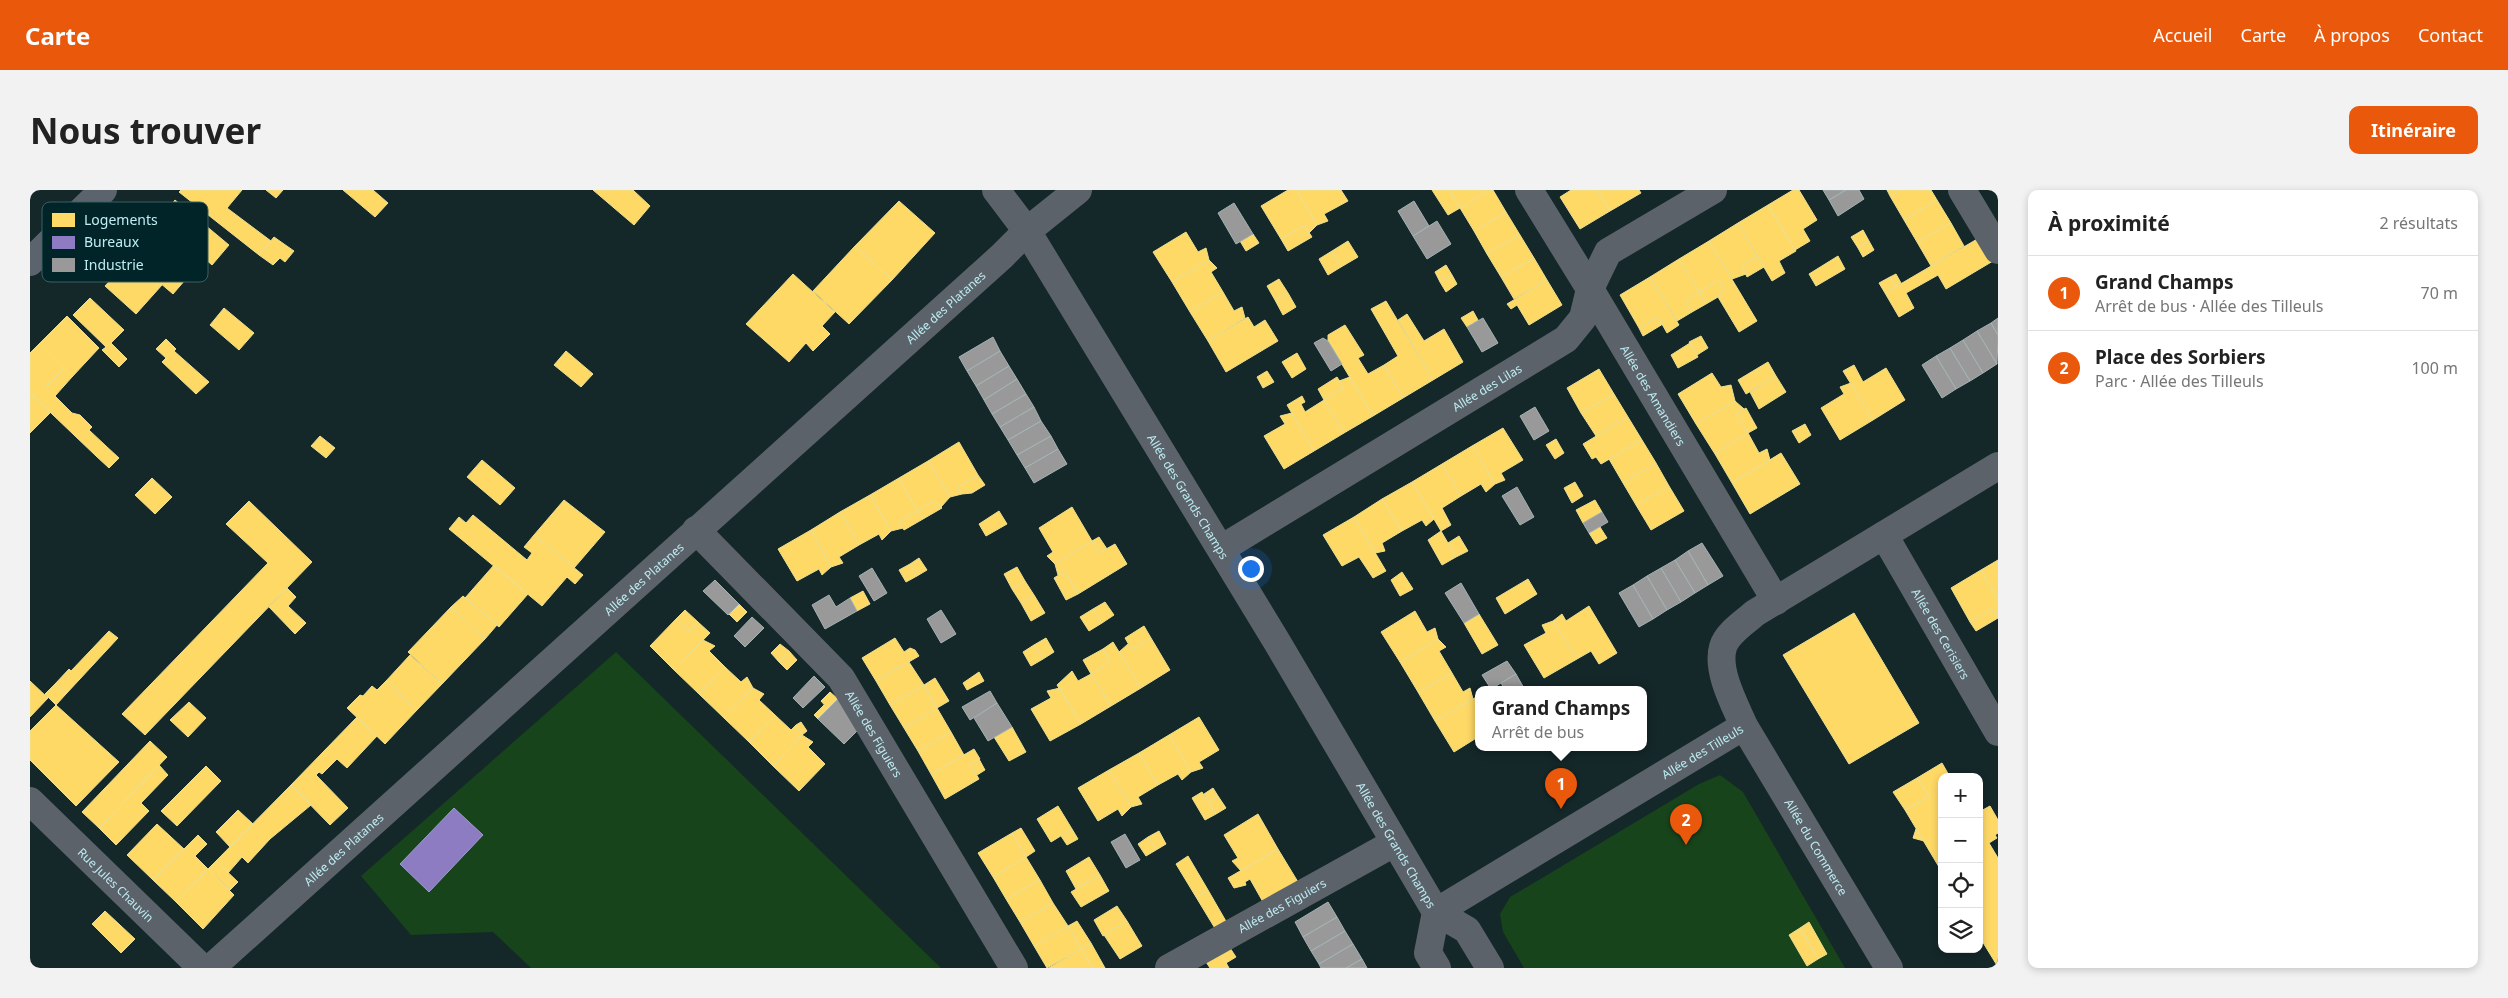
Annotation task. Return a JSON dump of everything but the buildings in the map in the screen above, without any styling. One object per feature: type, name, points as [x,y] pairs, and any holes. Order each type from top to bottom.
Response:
[{"type":"main road","points":[[91,202],[103,190]]},
{"type":"main road","points":[[30,262],[42,250]]},
{"type":"street","name":"Allée des Grands Champs","points":[[996,190],[1027,231],[1221,549],[1436,912],[1467,930],[1490,968]]},
{"type":"street","name":"Allée des Platanes","points":[[211,968],[1002,256],[1027,231],[1078,190]]},
{"type":"street","name":"Allée des Amandiers","points":[[1529,190],[1776,601]]},
{"type":"street","name":"Allée des Lilas","points":[[1221,549],[1566,339],[1583,318],[1590,289],[1608,252],[1713,190]]},
{"type":"street","points":[[1962,190],[1998,250]]},
{"type":"street","name":"Allée des Tilleuls","points":[[1436,912],[1744,726],[1724,676],[1723,647],[1741,625],[1755,613],[1998,466]]},
{"type":"street","name":"Allée des Figuiers","points":[[696,530],[841,678],[1014,968]]},
{"type":"street","name":"Allée des Cerisiers","points":[[1884,535],[1998,732]]},
{"type":"street","name":"Allée du Commerce","points":[[1744,726],[1889,968]]},
{"type":"street","name":"Rue Jules Chauvin","points":[[30,801],[202,968]]},
{"type":"street","name":"Allée des Figuiers","points":[[1169,968],[1394,842]]},
{"type":"street","name":"Allée des Grands Champs","points":[[1436,912],[1428,953],[1437,968]]},
{"type":"green space","points":[[616,652],[941,968],[531,968],[493,932],[411,935],[361,876]]},
{"type":"green space","points":[[1720,775],[1743,792],[1845,968],[1524,968],[1503,932],[1500,914],[1510,897],[1699,784]]},
{"type":"place","name":"Grand Champs","points":[[1561,809]]},
{"type":"place","name":"Place des Sorbiers","points":[[1686,845]]}]
